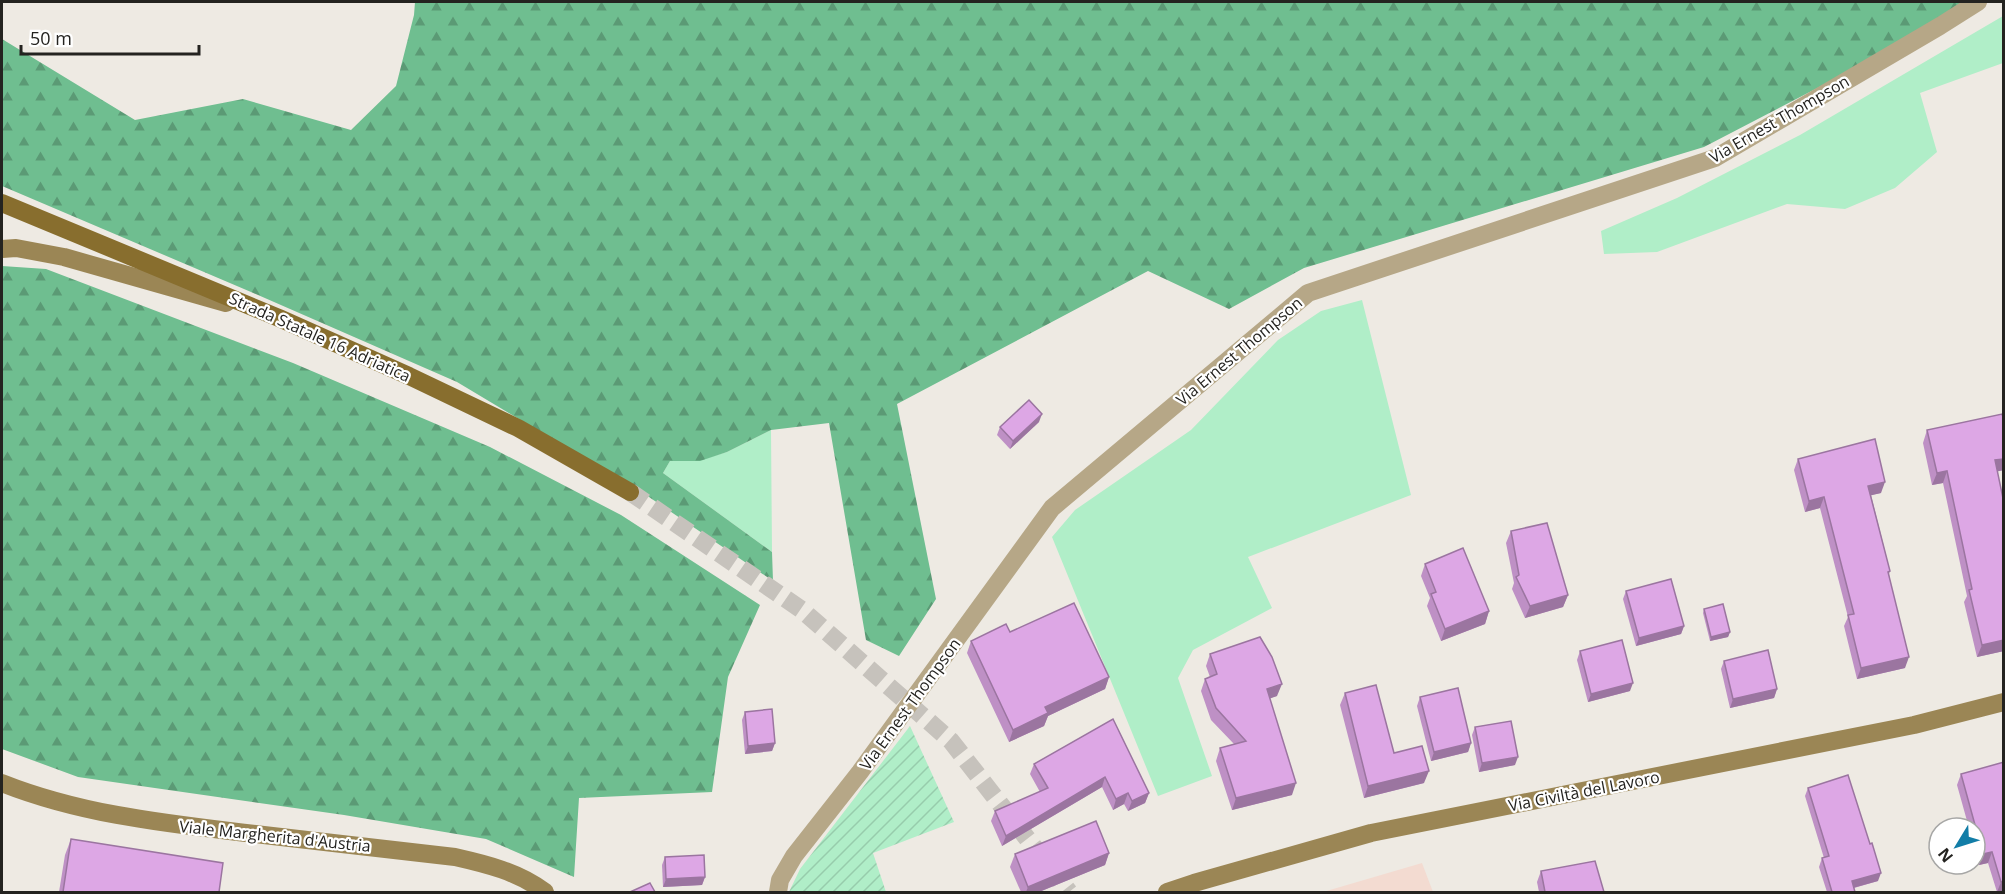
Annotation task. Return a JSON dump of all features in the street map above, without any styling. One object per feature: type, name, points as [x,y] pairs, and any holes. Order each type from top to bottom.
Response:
[{"type":"main road","name":"Strada Statale 16 Adriatica","points":[[2,203],[279,318],[409,376],[518,428],[630,492]]},
{"type":"main road","points":[[2,249],[16,248],[64,257],[279,318]]},
{"type":"main road","name":"Via Civiltà del Lavoro","points":[[1167,892],[1371,833],[1903,728],[2004,702]]},
{"type":"main road","name":"Viale Margherita d'Austria","points":[[2,783],[87,810],[152,822],[455,856],[498,868],[524,879],[545,892]]},
{"type":"street","name":"Via Ernest Thompson","points":[[778,892],[780,880],[794,856],[860,772],[1052,508],[1308,293],[1715,158],[1978,2]]},
{"type":"shaded area","points":[[1422,863],[1433,892],[1323,892]]},
{"type":"green space","points":[[415,2],[1983,2],[1704,147],[1304,268],[1229,309],[1148,271],[897,404],[936,599],[899,656],[866,640],[829,423],[771,430],[727,452],[700,461],[670,461],[663,473],[772,552],[773,581],[649,497],[457,382],[2,186],[2,39],[135,120],[243,99],[351,130],[396,86],[414,15]]},
{"type":"green space","points":[[2003,16],[2003,63],[1920,93],[1937,152],[1895,188],[1845,209],[1787,204],[1657,252],[1604,254],[1601,231],[1677,198],[1800,135]]},
{"type":"green space","points":[[2,266],[46,269],[293,363],[490,447],[621,515],[760,605],[728,677],[712,792],[579,798],[574,877],[486,839],[344,815],[78,777],[2,749]]},
{"type":"green space","points":[[1362,300],[1411,495],[1248,557],[1272,608],[1193,650],[1178,678],[1212,776],[1158,796],[1052,537],[1075,510],[1191,430],[1278,340],[1321,311]]},
{"type":"green space","points":[[771,430],[772,552],[663,473],[670,461],[700,460],[727,452]]},
{"type":"green space","points":[[910,726],[954,822],[873,853],[886,892],[789,892],[800,869]]},
{"type":"building","points":[[1029,400],[1042,414],[1013,441],[1000,427]]},
{"type":"building","points":[[2002,414],[2004,459],[1995,460],[2004,503],[2004,640],[1982,645],[1969,590],[1972,589],[1947,471],[1937,473],[1927,430]]},
{"type":"building","points":[[1875,439],[1885,482],[1868,486],[1909,657],[1861,668],[1848,615],[1854,614],[1824,497],[1809,501],[1798,459]]},
{"type":"building","points":[[1547,523],[1568,595],[1530,606],[1516,577],[1519,575],[1511,531]]},
{"type":"building","points":[[1463,548],[1489,611],[1445,629],[1431,594],[1436,592],[1425,564]]},
{"type":"building","points":[[1671,579],[1684,626],[1639,638],[1626,591]]},
{"type":"building","points":[[1074,603],[1109,677],[1045,707],[1048,713],[1013,730],[971,641],[1006,624],[1010,632]]},
{"type":"building","points":[[1723,604],[1730,632],[1711,637],[1704,609]]},
{"type":"building","points":[[1260,637],[1272,657],[1282,684],[1267,689],[1296,783],[1236,798],[1220,748],[1246,741],[1216,708],[1205,679],[1217,674],[1210,654]]},
{"type":"building","points":[[1622,640],[1633,683],[1591,694],[1580,651]]},
{"type":"building","points":[[1768,650],[1777,689],[1733,699],[1724,661]]},
{"type":"building","points":[[1376,685],[1394,753],[1422,746],[1429,771],[1368,786],[1345,693]]},
{"type":"building","points":[[1458,688],[1471,743],[1434,752],[1420,697]]},
{"type":"building","points":[[772,709],[775,743],[748,746],[745,712]]},
{"type":"building","points":[[1113,719],[1149,793],[1132,801],[1128,793],[1116,799],[1105,777],[1006,836],[995,811],[1048,788],[1034,764]]},
{"type":"building","points":[[1511,721],[1518,757],[1482,763],[1475,727]]},
{"type":"building","points":[[2004,762],[2004,881],[2001,882],[1992,852],[1987,853],[1987,816],[1973,816],[1961,774]]},
{"type":"building","points":[[1848,775],[1881,873],[1852,881],[1855,892],[1832,892],[1822,858],[1829,856],[1808,788]]},
{"type":"building","points":[[1096,821],[1109,853],[1028,887],[1015,854]]},
{"type":"building","points":[[71,839],[223,863],[219,892],[63,892]]},
{"type":"building","points":[[704,855],[705,877],[666,879],[665,857]]},
{"type":"building","points":[[1595,861],[1604,892],[1545,892],[1541,871]]},
{"type":"building","points":[[650,883],[655,892],[630,892]]},
{"type":"tunnel","points":[[630,492],[802,610],[951,741],[1069,892]]}]
